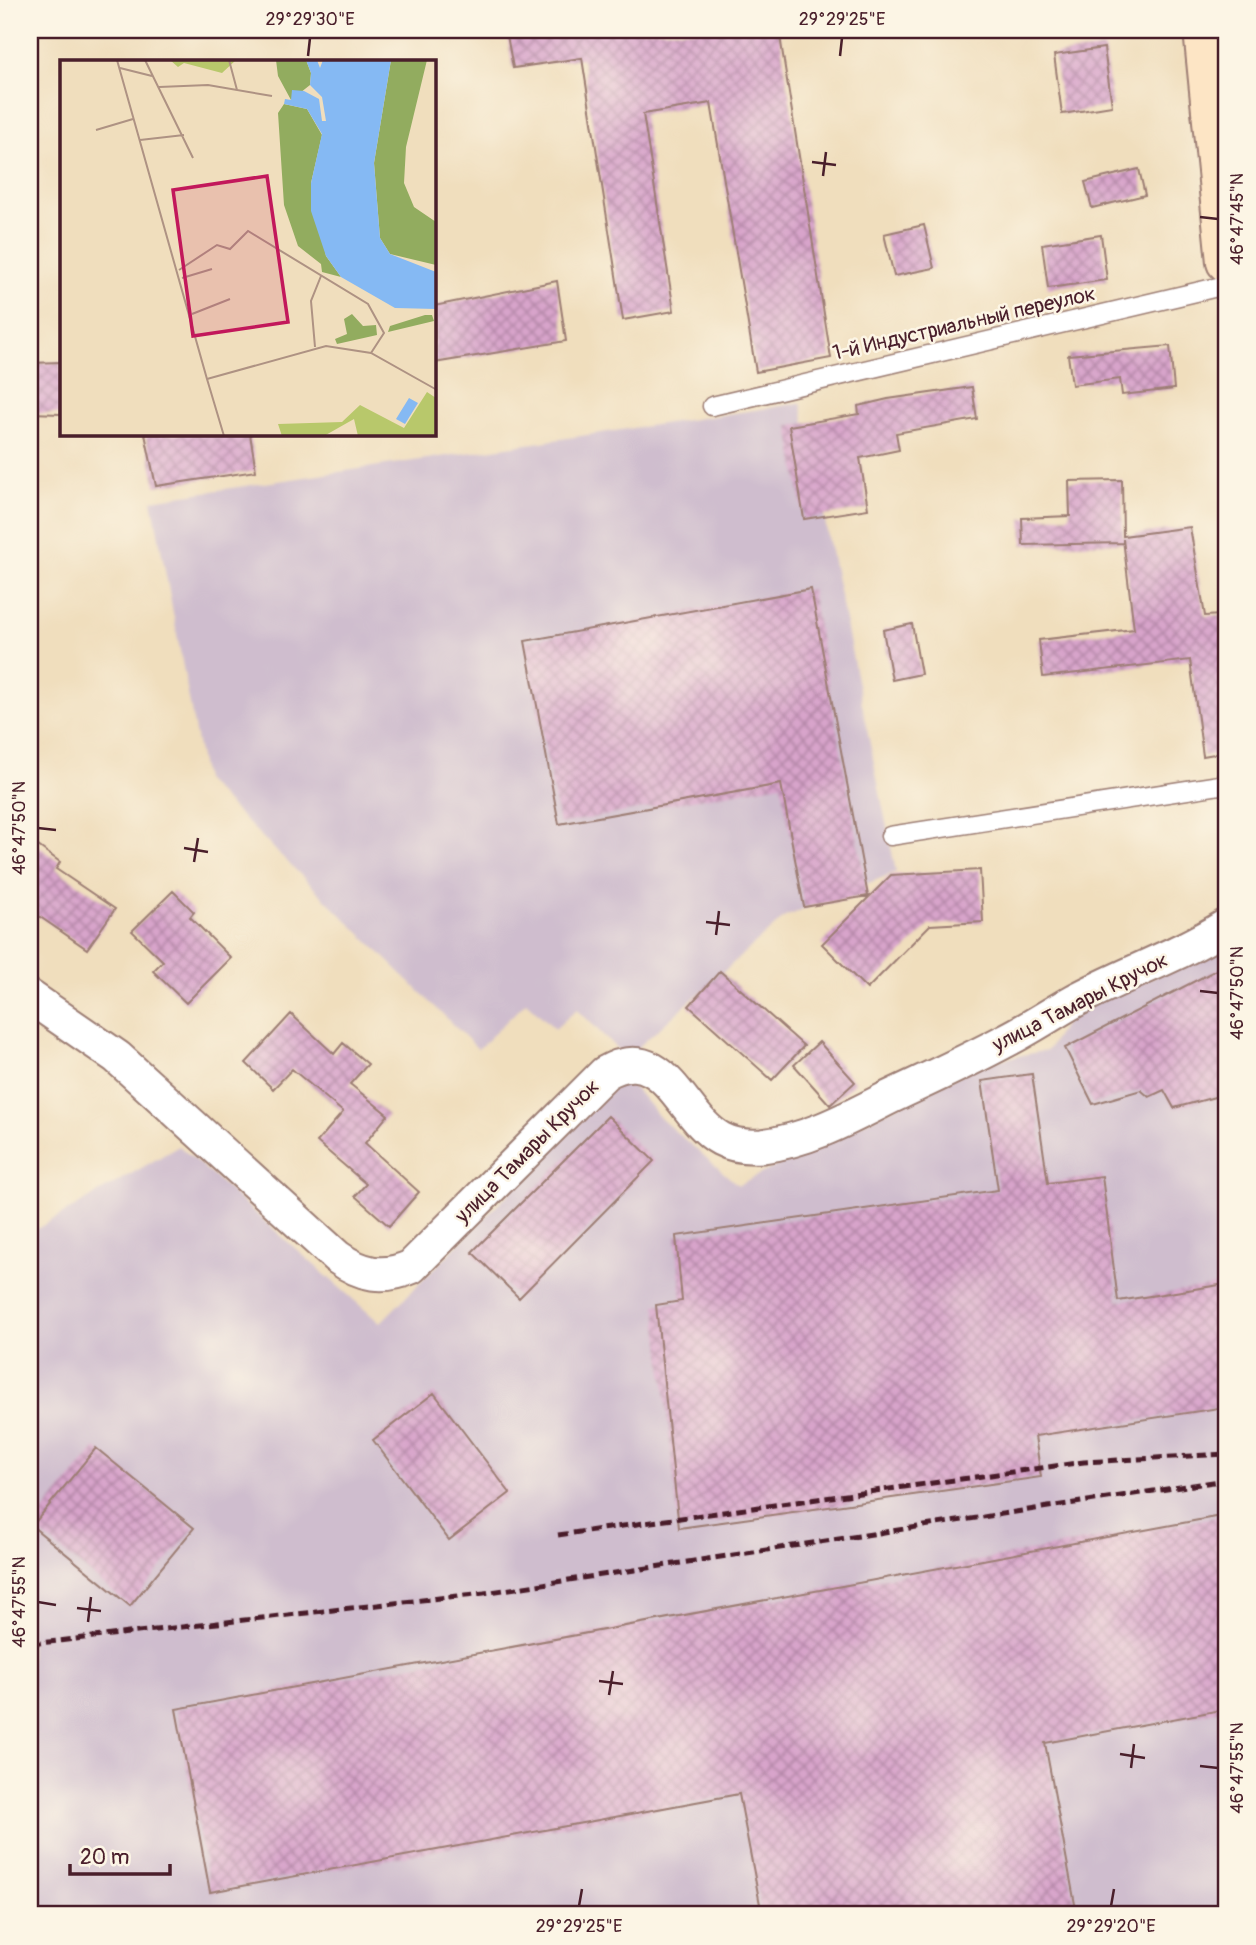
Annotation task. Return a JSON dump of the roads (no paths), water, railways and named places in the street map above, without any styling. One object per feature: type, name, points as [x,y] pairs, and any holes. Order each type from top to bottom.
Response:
[{"type":"main road","points":[[1203,30],[1226,262]]},
{"type":"street","name":"улица Тамары Кручок","points":[[30,997],[117,1057],[337,1257],[353,1269],[384,1275],[411,1267],[605,1073],[616,1066],[645,1067],[660,1073],[673,1085],[702,1123],[720,1139],[740,1146],[783,1142],[845,1119],[1005,1041],[1076,1000],[1198,943],[1226,926]]},
{"type":"lane","name":"1-й Индустриальный переулок","points":[[712,406],[1226,285]]},
{"type":"lane","points":[[890,836],[1226,784]]},
{"type":"railway","points":[[558,1535],[1084,1462],[1226,1454]]},
{"type":"railway","points":[[31,1644],[484,1593],[1226,1480]]}]
